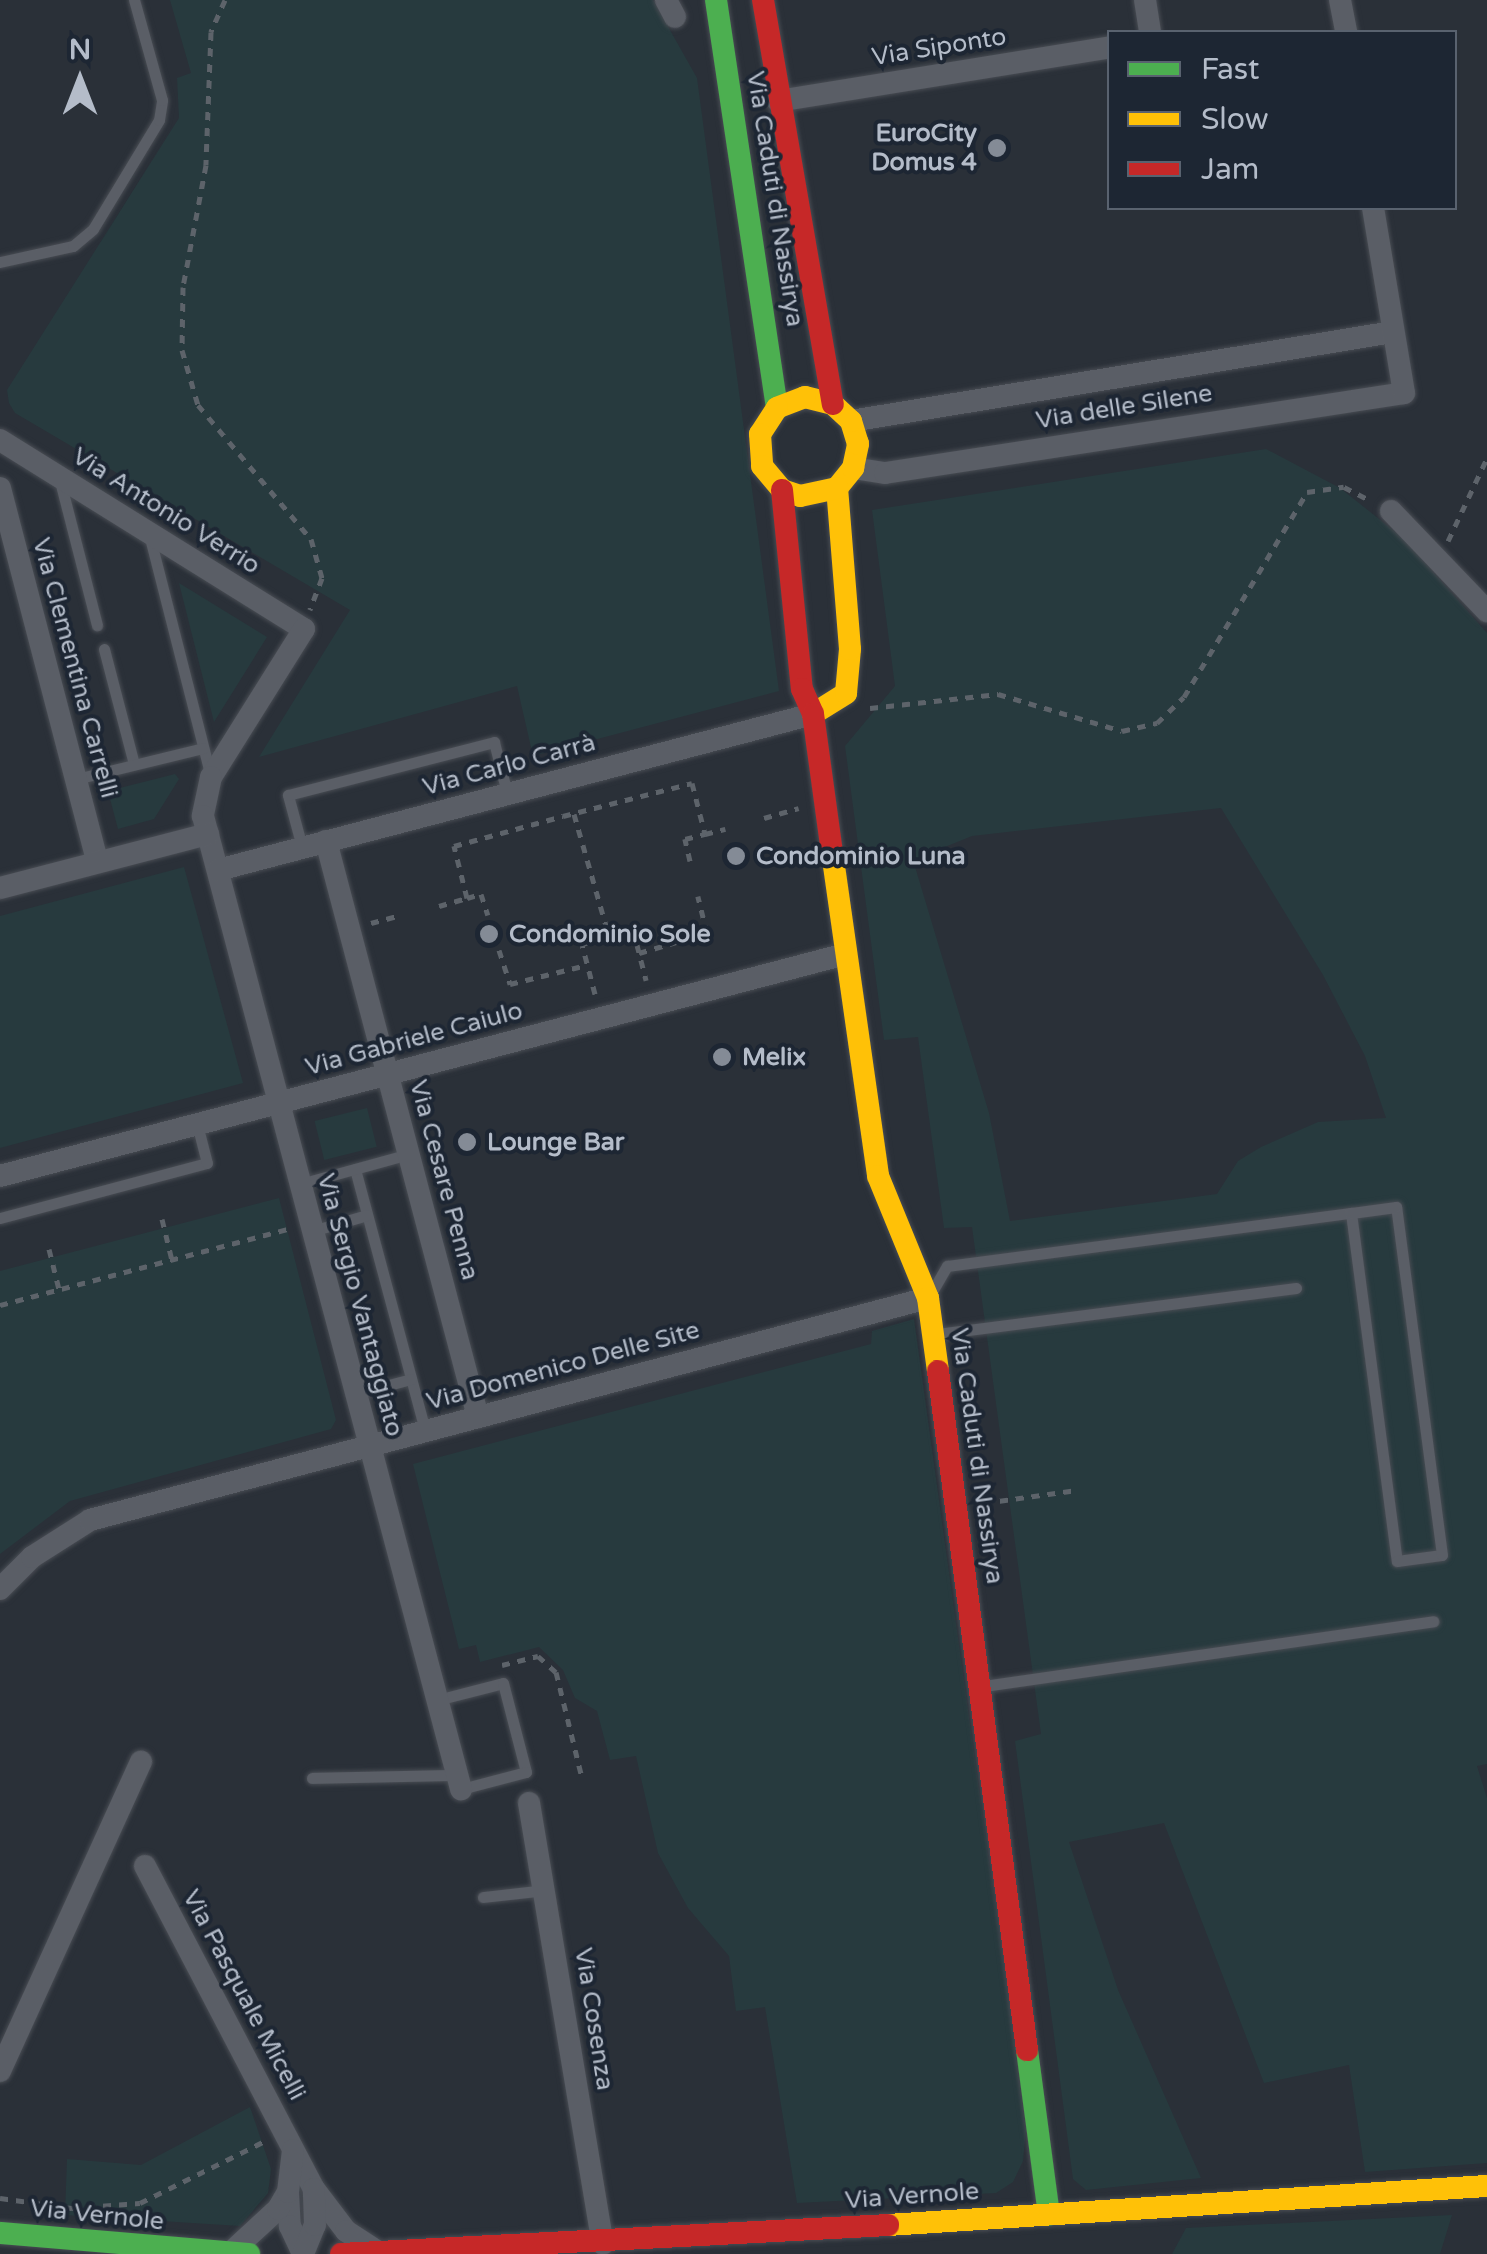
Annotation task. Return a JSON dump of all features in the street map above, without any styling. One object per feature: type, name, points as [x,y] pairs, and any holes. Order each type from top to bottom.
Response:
[{"type":"street","name":"Via Caduti di Nassirya","points":[[716,0],[777,408],[760,434],[762,466],[782,490],[802,689],[813,714],[842,955],[878,1176],[928,1298],[1049,2214]]},
{"type":"street","name":"Via Caduti di Nassirya","points":[[763,0],[834,404]]},
{"type":"street","points":[[1145,0],[1150,30]]},
{"type":"street","points":[[1340,0],[1346,30]]},
{"type":"street","name":"Via Siponto","points":[[778,101],[1107,46]]},
{"type":"street","points":[[1373,210],[1393,332]]},
{"type":"street","name":"Via delle Silene","points":[[851,421],[1393,332],[1404,393],[886,472],[853,468]]},
{"type":"street","points":[[777,408],[805,397],[834,404],[851,421],[858,444],[853,468],[837,488],[800,496],[782,490]]},
{"type":"street","name":"Via Antonio Verrio","points":[[0,440],[304,629]]},
{"type":"street","name":"Via Clementina Carrelli","points":[[0,488],[97,861]]},
{"type":"street","points":[[813,714],[846,693],[850,649],[837,488]]},
{"type":"street","points":[[1391,512],[1438,555],[1487,611]]},
{"type":"street","points":[[211,777],[304,629]]},
{"type":"street","name":"Via Carlo Carrà","points":[[218,870],[813,714]]},
{"type":"street","name":"Via Sergio Vantaggiato","points":[[211,777],[202,816],[300,1184],[302,1229],[355,1394],[459,1782]]},
{"type":"street","points":[[0,888],[208,834]]},
{"type":"street","name":"Via Cesare Penna","points":[[326,841],[478,1417]]},
{"type":"street","name":"Via Gabriele Caiulo","points":[[0,1176],[842,955]]},
{"type":"street","name":"Via Domenico Delle Site","points":[[0,1588],[32,1557],[90,1520],[928,1298]]},
{"type":"street","points":[[0,2071],[141,1762]]},
{"type":"street","name":"Via Cosenza","points":[[529,1803],[603,2244]]},
{"type":"street","name":"Via Pasquale Micelli","points":[[145,1866],[314,2189],[346,2231],[380,2253]]},
{"type":"street","points":[[293,2150],[288,2192],[290,2226],[303,2254]]},
{"type":"street","name":"Via Vernole","points":[[340,2254],[603,2244],[1487,2186]]},
{"type":"street","points":[[303,2254],[315,2225],[314,2189]]},
{"type":"street","points":[[229,2254],[266,2224],[288,2192]]},
{"type":"street","name":"Via Vernole","points":[[0,2233],[125,2251],[249,2254]]},
{"type":"lane","points":[[0,262],[73,246],[94,229],[159,120],[162,100],[134,0]]},
{"type":"lane","points":[[59,477],[96,625]]},
{"type":"lane","points":[[149,533],[211,777]]},
{"type":"lane","points":[[104,649],[134,764]]},
{"type":"lane","points":[[302,848],[288,795],[494,742],[507,793]]},
{"type":"lane","points":[[76,779],[203,748]]},
{"type":"lane","points":[[0,1218],[207,1163],[197,1124]]},
{"type":"lane","points":[[300,1184],[409,1154]]},
{"type":"lane","points":[[355,1169],[425,1431]]},
{"type":"lane","points":[[928,1298],[947,1266],[1396,1207],[1442,1555],[1398,1561],[1352,1213]]},
{"type":"lane","points":[[302,1229],[368,1216]]},
{"type":"lane","points":[[933,1335],[1296,1288]]},
{"type":"lane","points":[[355,1394],[411,1378]]},
{"type":"lane","points":[[980,1686],[1433,1621]]},
{"type":"lane","points":[[312,1778],[459,1782],[526,1772],[502,1683],[438,1700]]},
{"type":"lane","points":[[484,1897],[545,1890]]},
{"type":"path","points":[[225,0],[211,32],[206,165],[183,288],[182,350],[198,405],[311,539],[322,578],[304,629]]},
{"type":"path","points":[[1438,555],[1464,519],[1487,458]]},
{"type":"path","points":[[846,693],[875,711],[998,694],[1122,731],[1157,723],[1184,698],[1307,492],[1344,487],[1391,512]]},
{"type":"path","points":[[467,898],[454,846],[563,816],[692,783],[704,834]]},
{"type":"path","points":[[559,802],[563,816]]},
{"type":"path","points":[[764,818],[800,808]]},
{"type":"path","points":[[574,814],[608,936]]},
{"type":"path","points":[[690,861],[684,839],[725,829]]},
{"type":"path","points":[[439,906],[481,894],[488,915]]},
{"type":"path","points":[[639,953],[707,933],[698,896]]},
{"type":"path","points":[[371,923],[400,915]]},
{"type":"path","points":[[595,994],[582,944],[633,929],[646,980]]},
{"type":"path","points":[[499,950],[510,984],[587,965]]},
{"type":"path","points":[[162,1219],[172,1260]]},
{"type":"path","points":[[0,1304],[302,1229]]},
{"type":"path","points":[[49,1249],[59,1289]]},
{"type":"path","points":[[956,1507],[1076,1490]]},
{"type":"path","points":[[491,1668],[538,1656],[556,1672],[581,1774]]},
{"type":"path","points":[[0,2198],[71,2208],[140,2203],[269,2139]]},
{"type":"green space","points":[[170,0],[653,0],[697,78],[779,691],[533,756],[517,686],[259,757],[350,610],[15,413],[7,390],[179,118],[177,78],[191,73]]},
{"type":"green space","points":[[1266,449],[1340,488],[1403,538],[1487,633],[1487,1764],[1477,1766],[1487,1798],[1487,2163],[1365,2172],[1349,2065],[1264,2083],[1164,1823],[1069,1842],[1118,1990],[1201,2178],[1086,2190],[1073,2179],[1015,1741],[1041,1734],[972,1227],[944,1228],[918,1037],[884,1040],[845,746],[895,686],[872,510]],"holes":[[[1221,808],[1323,975],[1365,1056],[1386,1118],[1318,1122],[1261,1147],[1238,1161],[1217,1194],[1010,1221],[989,1113],[913,860],[972,836]]]},
{"type":"green space","points":[[179,583],[267,637],[214,722]]},
{"type":"green space","points":[[175,774],[179,779],[154,819],[118,829],[108,791]]},
{"type":"green space","points":[[184,867],[243,1083],[0,1148],[0,916]]},
{"type":"green space","points":[[367,1108],[377,1147],[324,1160],[315,1121]]},
{"type":"green space","points":[[279,1198],[336,1420],[331,1429],[70,1501],[0,1554],[0,1271]]},
{"type":"green space","points":[[914,1319],[1026,2130],[1023,2161],[1013,2182],[996,2193],[797,2203],[765,2007],[736,2011],[729,1956],[688,1908],[658,1853],[636,1756],[610,1760],[597,1711],[575,1698],[563,1670],[539,1647],[480,1662],[476,1645],[459,1649],[413,1464],[871,1344],[872,1331]]},
{"type":"green space","points":[[250,2107],[271,2169],[268,2193],[240,2226],[65,2215],[67,2159],[141,2165]]},
{"type":"green space","points":[[1452,2215],[1440,2254],[1172,2254],[1186,2228]]},
{"type":"traffic: fast","points":[[716,0],[777,408]]},
{"type":"traffic: fast","points":[[1027,2050],[1049,2215]]},
{"type":"traffic: fast","points":[[0,2233],[249,2254]]},
{"type":"traffic: slow","points":[[813,714],[846,693],[850,649],[837,488],[853,468],[858,444],[851,421],[833,404],[805,397],[777,408],[760,434],[762,466],[782,490],[800,496],[837,488]]},
{"type":"traffic: slow","points":[[832,852],[878,1176],[928,1298],[938,1371]]},
{"type":"traffic: slow","points":[[888,2225],[1487,2186]]},
{"type":"traffic: jam","points":[[763,0],[833,404]]},
{"type":"traffic: jam","points":[[782,490],[802,689],[813,714],[832,852]]},
{"type":"traffic: jam","points":[[938,1371],[1027,2050]]},
{"type":"traffic: jam","points":[[341,2254],[888,2225]]},
{"type":"place","name":"EuroCity Domus 4","points":[[997,148]]},
{"type":"place","name":"Condominio Luna","points":[[736,856]]},
{"type":"place","name":"Condominio Sole","points":[[489,934]]},
{"type":"place","name":"Melix","points":[[722,1057]]},
{"type":"place","name":"Lounge Bar","points":[[467,1142]]}]
